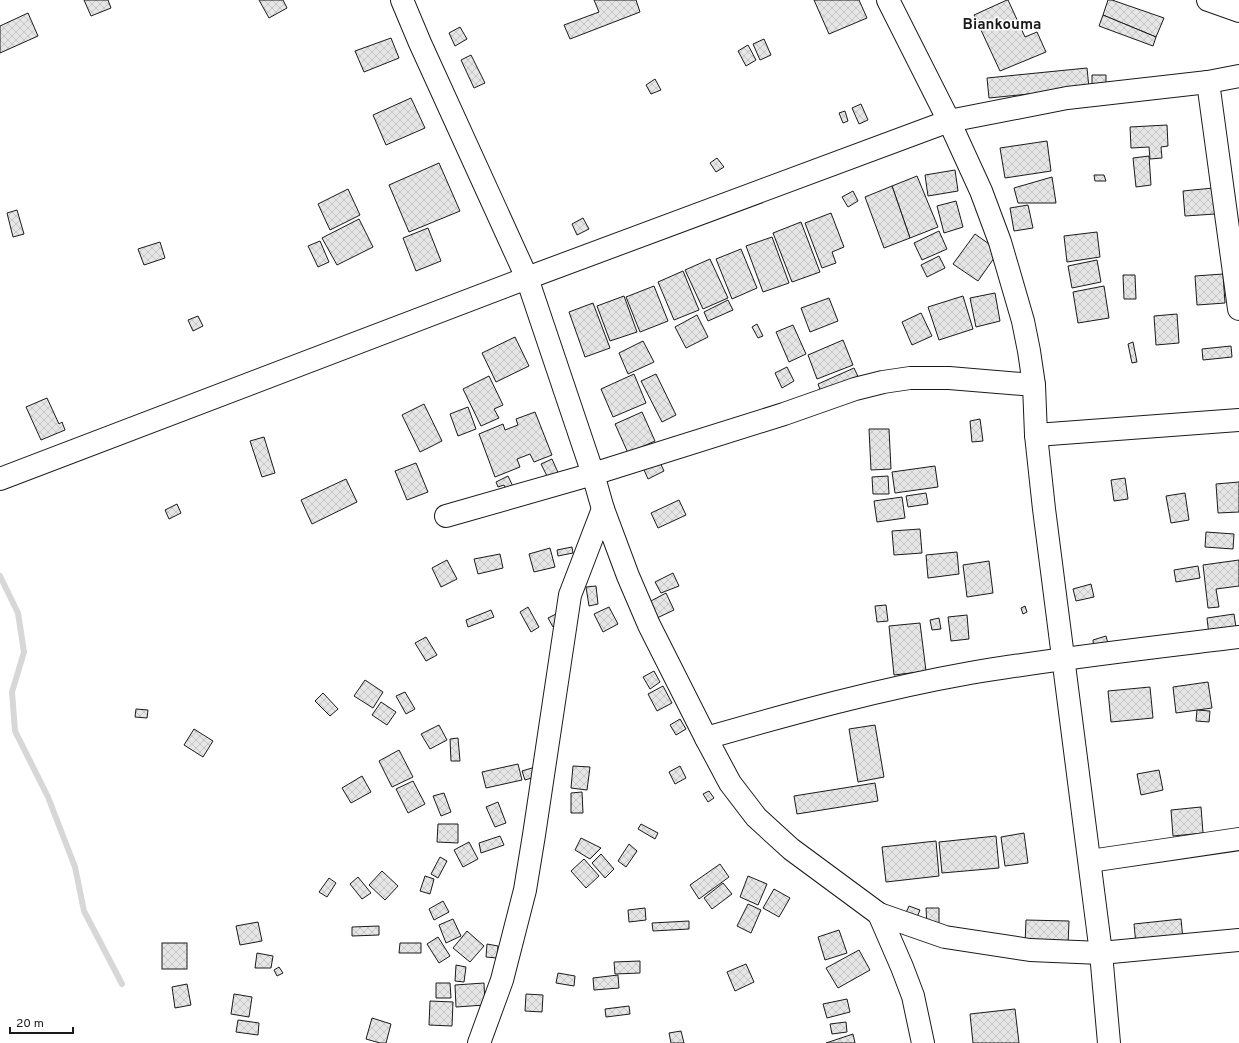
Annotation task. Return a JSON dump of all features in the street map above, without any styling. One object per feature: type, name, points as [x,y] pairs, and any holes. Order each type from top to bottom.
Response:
[{"type":"street","points":[[402,0],[420,43],[527,278],[593,474],[603,509],[643,611],[730,783],[756,817],[791,849],[879,914],[945,937],[1030,950],[1101,953],[1239,940]]},
{"type":"street","points":[[888,0],[949,122],[981,191],[1000,242],[1023,321],[1030,351],[1034,385],[1036,435],[1062,658],[1090,861],[1101,953],[1109,1043]]},
{"type":"street","points":[[1208,0],[1239,11]]},
{"type":"street","points":[[0,479],[527,278],[949,122],[1067,98],[1208,82],[1239,76]]},
{"type":"street","points":[[1208,82],[1239,309]]},
{"type":"street","points":[[446,516],[593,474],[784,414],[855,389],[883,382],[910,378],[949,378],[1034,385]]},
{"type":"street","points":[[1036,435],[1239,420]]},
{"type":"street","points":[[479,1043],[502,980],[525,890],[536,828],[570,595],[603,509]]},
{"type":"street","points":[[706,738],[791,713],[968,674],[1062,658],[1239,638]]},
{"type":"street","points":[[1090,861],[1239,839]]},
{"type":"street","points":[[879,914],[913,996],[923,1043]]},
{"type":"building","points":[[84,0],[108,0],[111,8],[91,16]]},
{"type":"building","points":[[259,0],[283,0],[287,8],[269,18]]},
{"type":"building","points":[[594,0],[636,0],[640,12],[570,39],[564,25],[599,12]]},
{"type":"building","points":[[814,0],[859,0],[867,18],[829,34]]},
{"type":"building","points":[[1007,0],[1025,37],[1037,32],[1046,52],[1000,71],[974,15]]},
{"type":"building","points":[[1108,0],[1112,0],[1164,18],[1156,37],[1103,15]]},
{"type":"building","points":[[28,13],[38,36],[0,53],[0,26]]},
{"type":"building","points":[[1103,15],[1156,37],[1153,46],[1099,26]]},
{"type":"building","points":[[460,27],[467,39],[455,46],[449,33]]},
{"type":"building","points":[[391,38],[399,58],[364,72],[355,51]]},
{"type":"building","points":[[764,39],[771,55],[760,60],[753,44]]},
{"type":"building","points":[[748,45],[756,60],[746,66],[738,51]]},
{"type":"building","points":[[471,55],[485,83],[474,88],[461,60]]},
{"type":"building","points":[[1087,68],[1089,88],[989,98],[987,78]]},
{"type":"building","points":[[1092,75],[1106,75],[1106,86],[1092,87]]},
{"type":"building","points":[[655,79],[661,90],[651,94],[646,85]]},
{"type":"building","points":[[411,98],[425,128],[386,145],[373,115]]},
{"type":"building","points":[[861,104],[868,120],[859,124],[852,108]]},
{"type":"building","points":[[845,111],[848,121],[843,123],[839,113]]},
{"type":"building","points":[[1167,125],[1168,146],[1161,147],[1162,158],[1150,159],[1149,147],[1131,148],[1130,127]]},
{"type":"building","points":[[1047,141],[1051,171],[1005,178],[1000,148]]},
{"type":"building","points":[[1149,156],[1151,185],[1136,187],[1133,158]]},
{"type":"building","points":[[717,158],[724,167],[716,172],[710,163]]},
{"type":"building","points":[[439,163],[460,211],[409,232],[389,185]]},
{"type":"building","points":[[955,170],[958,191],[928,196],[925,175]]},
{"type":"building","points":[[1094,175],[1104,175],[1106,181],[1095,181]]},
{"type":"building","points":[[917,176],[938,227],[910,238],[892,186]]},
{"type":"building","points":[[1052,177],[1056,203],[1018,203],[1014,188]]},
{"type":"building","points":[[892,186],[910,238],[884,248],[865,197]]},
{"type":"building","points":[[1213,188],[1215,214],[1185,216],[1183,191]]},
{"type":"building","points":[[348,189],[360,215],[330,230],[318,204]]},
{"type":"building","points":[[853,191],[858,201],[848,207],[842,197]]},
{"type":"building","points":[[956,201],[963,227],[944,233],[937,206]]},
{"type":"building","points":[[1028,205],[1033,228],[1014,231],[1010,208]]},
{"type":"building","points":[[17,210],[24,234],[13,237],[7,213]]},
{"type":"building","points":[[831,213],[844,247],[832,252],[836,263],[822,268],[805,223]]},
{"type":"building","points":[[583,218],[589,229],[577,235],[572,224]]},
{"type":"building","points":[[359,219],[373,247],[337,265],[322,238]]},
{"type":"building","points":[[801,222],[820,272],[792,282],[773,233]]},
{"type":"building","points":[[428,228],[441,261],[416,271],[403,238]]},
{"type":"building","points":[[939,231],[947,249],[922,260],[914,243]]},
{"type":"building","points":[[1097,232],[1100,257],[1067,262],[1064,236]]},
{"type":"building","points":[[975,234],[999,251],[978,281],[953,264]]},
{"type":"building","points":[[772,237],[789,283],[763,292],[746,246]]},
{"type":"building","points":[[320,241],[329,262],[318,267],[308,246]]},
{"type":"building","points":[[160,242],[165,258],[144,265],[138,249]]},
{"type":"building","points":[[741,249],[757,288],[732,299],[716,259]]},
{"type":"building","points":[[939,256],[945,268],[927,277],[921,265]]},
{"type":"building","points":[[710,259],[728,298],[703,309],[685,270]]},
{"type":"building","points":[[1097,260],[1101,282],[1072,288],[1068,266]]},
{"type":"building","points":[[683,271],[699,310],[674,320],[658,282]]},
{"type":"building","points":[[1223,274],[1225,303],[1197,305],[1195,276]]},
{"type":"building","points":[[1123,275],[1135,275],[1136,299],[1124,299]]},
{"type":"building","points":[[654,286],[668,321],[640,332],[626,297]]},
{"type":"building","points":[[1104,286],[1109,318],[1078,323],[1073,292]]},
{"type":"building","points":[[995,293],[1000,321],[976,327],[970,298]]},
{"type":"building","points":[[624,296],[637,332],[610,341],[597,306]]},
{"type":"building","points":[[963,296],[973,329],[939,340],[928,307]]},
{"type":"building","points":[[829,298],[838,321],[810,332],[801,308]]},
{"type":"building","points":[[728,300],[733,310],[708,321],[704,312]]},
{"type":"building","points":[[593,303],[610,348],[585,357],[569,312]]},
{"type":"building","points":[[921,313],[932,336],[912,345],[902,322]]},
{"type":"building","points":[[1177,314],[1179,343],[1156,345],[1154,316]]},
{"type":"building","points":[[697,315],[708,337],[686,348],[675,327]]},
{"type":"building","points":[[198,316],[203,326],[193,331],[188,320]]},
{"type":"building","points":[[757,324],[763,336],[758,338],[752,327]]},
{"type":"building","points":[[793,325],[806,354],[789,362],[776,332]]},
{"type":"building","points":[[515,337],[529,366],[496,382],[482,353]]},
{"type":"building","points":[[843,340],[853,365],[817,379],[808,355]]},
{"type":"building","points":[[643,341],[654,362],[628,374],[619,353]]},
{"type":"building","points":[[1133,342],[1137,362],[1132,363],[1128,344]]},
{"type":"building","points":[[1231,346],[1232,357],[1203,360],[1202,349]]},
{"type":"building","points":[[787,367],[794,381],[782,388],[775,373]]},
{"type":"building","points":[[854,368],[862,385],[822,395],[818,384]]},
{"type":"building","points":[[634,374],[646,403],[613,417],[601,389]]},
{"type":"building","points":[[656,374],[676,415],[662,422],[641,381]]},
{"type":"building","points":[[489,376],[503,405],[494,409],[499,418],[481,426],[463,389]]},
{"type":"building","points":[[47,398],[59,424],[62,422],[65,430],[41,440],[26,407]]},
{"type":"building","points":[[424,404],[442,441],[420,452],[402,415]]},
{"type":"building","points":[[468,407],[476,429],[458,436],[450,414]]},
{"type":"building","points":[[535,412],[552,455],[534,462],[530,454],[517,459],[520,467],[495,477],[479,434],[503,424],[505,430],[518,425],[516,419]]},
{"type":"building","points":[[642,412],[655,441],[628,453],[615,424]]},
{"type":"building","points":[[980,419],[983,441],[972,442],[970,421]]},
{"type":"building","points":[[869,429],[889,429],[891,469],[871,470]]},
{"type":"building","points":[[264,437],[275,473],[262,477],[250,441]]},
{"type":"building","points":[[657,456],[664,471],[648,479],[641,463]]},
{"type":"building","points":[[552,459],[560,477],[550,482],[541,464]]},
{"type":"building","points":[[416,463],[428,492],[407,500],[395,471]]},
{"type":"building","points":[[935,466],[938,487],[895,493],[892,472]]},
{"type":"building","points":[[508,476],[518,497],[511,500],[504,485],[498,487],[496,482]]},
{"type":"building","points":[[888,476],[889,494],[873,494],[872,477]]},
{"type":"building","points":[[1125,478],[1128,499],[1114,501],[1111,480]]},
{"type":"building","points":[[346,479],[357,502],[312,524],[301,500]]},
{"type":"building","points":[[1239,482],[1239,512],[1218,513],[1216,484]]},
{"type":"building","points":[[926,493],[928,504],[908,507],[906,496]]},
{"type":"building","points":[[1185,493],[1189,520],[1171,523],[1166,496]]},
{"type":"building","points":[[902,497],[905,518],[877,522],[874,501]]},
{"type":"building","points":[[679,500],[686,515],[658,528],[651,513]]},
{"type":"building","points":[[177,504],[181,513],[169,519],[165,510]]},
{"type":"building","points":[[920,529],[922,553],[894,555],[892,531]]},
{"type":"building","points":[[1206,532],[1234,534],[1233,549],[1205,547]]},
{"type":"building","points":[[572,547],[573,553],[558,556],[557,550]]},
{"type":"building","points":[[550,548],[555,567],[534,572],[529,554]]},
{"type":"building","points":[[957,552],[959,574],[928,578],[926,555]]},
{"type":"building","points":[[500,554],[503,568],[478,574],[474,559]]},
{"type":"building","points":[[447,560],[457,579],[441,587],[432,568]]},
{"type":"building","points":[[1239,560],[1239,586],[1216,589],[1219,607],[1208,608],[1203,565]]},
{"type":"building","points":[[989,561],[993,593],[967,597],[963,565]]},
{"type":"building","points":[[1198,566],[1200,578],[1176,582],[1174,570]]},
{"type":"building","points":[[673,573],[679,586],[661,593],[655,582]]},
{"type":"building","points":[[1091,584],[1094,597],[1076,601],[1073,589]]},
{"type":"building","points":[[596,586],[598,604],[589,606],[586,587]]},
{"type":"building","points":[[666,593],[674,610],[657,618],[649,602]]},
{"type":"building","points":[[886,605],[888,621],[877,622],[875,606]]},
{"type":"building","points":[[1025,606],[1027,612],[1023,614],[1021,608]]},
{"type":"building","points":[[528,607],[539,627],[531,632],[520,612]]},
{"type":"building","points":[[609,607],[618,624],[603,632],[594,614]]},
{"type":"building","points":[[491,610],[494,617],[468,627],[466,620]]},
{"type":"building","points":[[560,612],[565,622],[553,627],[548,618]]},
{"type":"building","points":[[1234,614],[1238,641],[1210,644],[1207,618]]},
{"type":"building","points":[[967,615],[969,639],[951,641],[948,617]]},
{"type":"building","points":[[939,618],[941,629],[932,630],[930,620]]},
{"type":"building","points":[[920,623],[926,671],[894,675],[889,626]]},
{"type":"building","points":[[1106,636],[1110,651],[1094,652],[1093,640]]},
{"type":"building","points":[[426,637],[437,655],[426,661],[415,643]]},
{"type":"building","points":[[654,671],[660,682],[650,689],[643,677]]},
{"type":"building","points":[[365,680],[383,692],[373,708],[354,696]]},
{"type":"building","points":[[1208,682],[1212,708],[1176,713],[1173,687]]},
{"type":"building","points":[[663,686],[672,703],[657,711],[648,694]]},
{"type":"building","points":[[1150,687],[1153,718],[1111,722],[1108,691]]},
{"type":"building","points":[[405,692],[415,709],[406,714],[396,696]]},
{"type":"building","points":[[323,693],[338,709],[330,716],[315,701]]},
{"type":"building","points":[[381,702],[396,712],[387,725],[372,715]]},
{"type":"building","points":[[136,709],[148,710],[147,718],[135,717]]},
{"type":"building","points":[[1197,710],[1210,711],[1209,722],[1196,721]]},
{"type":"building","points":[[680,719],[686,729],[676,735],[670,725]]},
{"type":"building","points":[[439,725],[447,740],[430,749],[421,734]]},
{"type":"building","points":[[875,725],[884,777],[858,782],[849,729]]},
{"type":"building","points":[[194,729],[213,741],[203,757],[184,745]]},
{"type":"building","points":[[458,738],[460,761],[451,761],[450,739]]},
{"type":"building","points":[[399,750],[413,777],[392,787],[379,761]]},
{"type":"building","points":[[518,764],[522,780],[486,788],[482,772]]},
{"type":"building","points":[[573,766],[590,767],[587,790],[571,788]]},
{"type":"building","points":[[680,766],[686,778],[675,784],[669,772]]},
{"type":"building","points":[[532,768],[535,777],[525,780],[522,771]]},
{"type":"building","points":[[1159,770],[1163,790],[1141,795],[1137,774]]},
{"type":"building","points":[[362,776],[371,792],[351,803],[342,788]]},
{"type":"building","points":[[413,781],[425,804],[408,813],[396,789]]},
{"type":"building","points":[[875,783],[878,801],[797,814],[794,796]]},
{"type":"building","points":[[709,791],[714,798],[708,802],[703,794]]},
{"type":"building","points":[[582,792],[583,813],[571,813],[571,793]]},
{"type":"building","points":[[444,793],[451,812],[441,816],[433,796]]},
{"type":"building","points":[[498,802],[506,823],[495,827],[486,807]]},
{"type":"building","points":[[1201,807],[1203,833],[1173,836],[1171,810]]},
{"type":"building","points":[[438,824],[458,824],[458,843],[437,842]]},
{"type":"building","points":[[641,824],[658,833],[655,839],[638,829]]},
{"type":"building","points":[[1024,833],[1028,863],[1005,866],[1001,837]]},
{"type":"building","points":[[500,836],[504,845],[481,853],[479,843]]},
{"type":"building","points":[[996,836],[999,868],[942,873],[939,842]]},
{"type":"building","points":[[581,838],[601,848],[590,859],[575,850]]},
{"type":"building","points":[[936,841],[939,876],[886,882],[882,847]]},
{"type":"building","points":[[469,842],[478,859],[463,867],[454,850]]},
{"type":"building","points":[[629,844],[637,851],[626,867],[618,861]]},
{"type":"building","points":[[601,854],[614,869],[605,878],[592,863]]},
{"type":"building","points":[[440,857],[447,861],[438,878],[431,874]]},
{"type":"building","points":[[584,859],[599,876],[586,888],[571,871]]},
{"type":"building","points":[[720,864],[729,877],[699,899],[690,885]]},
{"type":"building","points":[[382,871],[398,886],[385,900],[369,885]]},
{"type":"building","points":[[425,876],[434,879],[430,894],[420,891]]},
{"type":"building","points":[[748,876],[767,884],[758,905],[740,897]]},
{"type":"building","points":[[358,877],[371,893],[362,899],[350,884]]},
{"type":"building","points":[[329,878],[336,883],[327,897],[319,892]]},
{"type":"building","points":[[723,883],[732,894],[712,909],[704,898]]},
{"type":"building","points":[[774,889],[790,898],[779,917],[763,908]]},
{"type":"building","points":[[443,901],[449,912],[434,920],[429,909]]},
{"type":"building","points":[[748,904],[761,910],[751,933],[737,926]]},
{"type":"building","points":[[909,906],[920,910],[915,922],[904,917]]},
{"type":"building","points":[[645,908],[646,920],[629,922],[628,910]]},
{"type":"building","points":[[926,908],[939,908],[939,926],[927,926]]},
{"type":"building","points":[[453,919],[461,936],[446,943],[439,925]]},
{"type":"building","points":[[1181,919],[1184,950],[1137,955],[1134,924]]},
{"type":"building","points":[[1026,920],[1069,921],[1068,945],[1025,944]]},
{"type":"building","points":[[689,921],[689,929],[653,931],[652,923]]},
{"type":"building","points":[[258,922],[262,941],[240,945],[236,926]]},
{"type":"building","points":[[379,926],[379,935],[352,936],[352,927]]},
{"type":"building","points":[[839,930],[847,953],[825,960],[818,937]]},
{"type":"building","points":[[467,931],[484,946],[470,962],[453,948]]},
{"type":"building","points":[[438,937],[450,956],[439,963],[427,944]]},
{"type":"building","points":[[162,943],[187,943],[187,969],[162,969]]},
{"type":"building","points":[[400,943],[421,943],[421,953],[399,953]]},
{"type":"building","points":[[487,944],[498,946],[497,958],[486,957]]},
{"type":"building","points":[[859,950],[870,970],[838,988],[826,968]]},
{"type":"building","points":[[257,953],[273,956],[271,968],[255,968]]},
{"type":"building","points":[[640,961],[640,973],[615,974],[614,962]]},
{"type":"building","points":[[746,964],[754,982],[735,991],[727,972]]},
{"type":"building","points":[[456,965],[466,967],[464,982],[455,981]]},
{"type":"building","points":[[279,967],[283,973],[277,976],[274,970]]},
{"type":"building","points":[[558,973],[575,976],[574,986],[556,983]]},
{"type":"building","points":[[618,975],[619,988],[594,990],[593,978]]},
{"type":"building","points":[[436,983],[450,983],[451,998],[436,998]]},
{"type":"building","points":[[484,983],[485,1005],[456,1007],[455,985]]},
{"type":"building","points":[[187,984],[191,1005],[175,1008],[172,987]]},
{"type":"building","points":[[234,994],[252,997],[249,1017],[231,1014]]},
{"type":"building","points":[[526,994],[543,995],[542,1012],[525,1011]]},
{"type":"building","points":[[847,999],[850,1012],[827,1018],[823,1004]]},
{"type":"building","points":[[430,1001],[453,1002],[452,1026],[429,1025]]},
{"type":"building","points":[[629,1006],[630,1014],[606,1017],[605,1009]]},
{"type":"building","points":[[1015,1009],[1019,1043],[973,1043],[970,1014]]},
{"type":"building","points":[[372,1018],[391,1024],[386,1043],[366,1039]]},
{"type":"building","points":[[238,1020],[259,1023],[258,1035],[236,1032]]},
{"type":"building","points":[[846,1022],[847,1032],[832,1034],[830,1024]]},
{"type":"building","points":[[681,1031],[684,1043],[671,1043],[669,1033]]},
{"type":"building","points":[[853,1034],[855,1043],[826,1043]]},
{"type":"waterway","points":[[0,576],[18,613],[24,652],[12,692],[15,731],[48,797],[75,867],[84,911],[122,984]]},
{"type":"district","name":"Biankouma","points":[[1002,25]]}]
